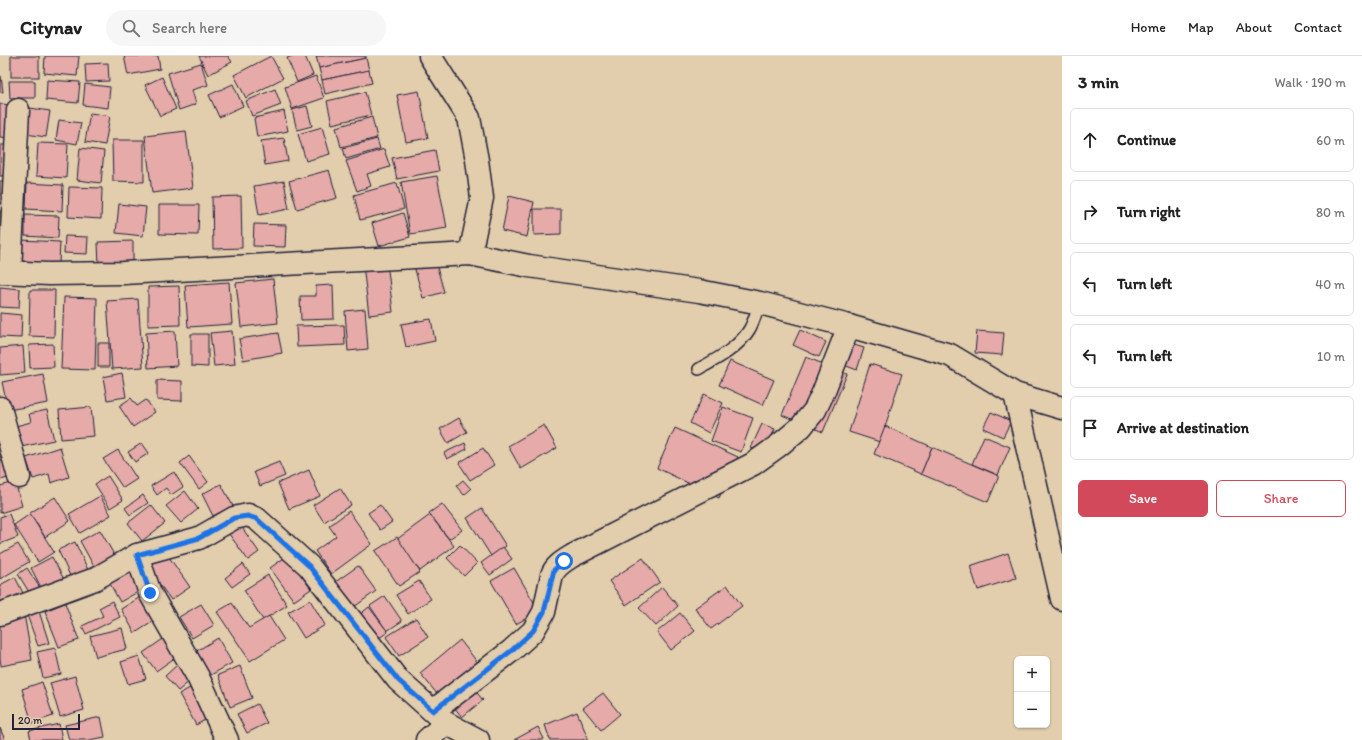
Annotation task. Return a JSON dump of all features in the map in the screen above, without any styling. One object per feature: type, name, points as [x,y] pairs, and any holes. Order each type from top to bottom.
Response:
[{"type":"street","points":[[430,56],[468,118],[478,160],[482,198],[470,254]]},
{"type":"street","points":[[18,110],[5,272],[49,274],[116,273],[470,254],[529,266],[699,291],[760,303],[849,326],[950,355],[1015,394],[1062,408]]},
{"type":"street","points":[[427,740],[439,717],[533,631],[544,612],[552,576],[554,570],[559,565],[572,556],[753,464],[801,427],[815,410],[849,326]]},
{"type":"street","points":[[1015,394],[1062,599]]},
{"type":"street","points":[[0,408],[19,477]]},
{"type":"street","points":[[0,614],[94,578],[137,555],[199,538],[234,518],[248,516],[257,519],[309,566],[398,680],[439,717],[478,740]]},
{"type":"street","points":[[137,555],[150,593],[198,677],[227,740]]},
{"type":"lane","points":[[699,370],[726,353],[743,338],[750,329],[760,303]]},
{"type":"building","points":[[11,56],[39,56],[39,77],[11,77]]},
{"type":"building","points":[[45,56],[79,56],[77,76],[44,73]]},
{"type":"building","points":[[124,56],[158,56],[160,69],[128,75]]},
{"type":"building","points":[[199,56],[228,56],[232,62],[208,75]]},
{"type":"building","points":[[271,56],[283,78],[246,98],[234,75]]},
{"type":"building","points":[[292,56],[305,56],[313,75],[297,82],[287,58]]},
{"type":"building","points":[[316,56],[366,56],[366,58],[319,68]]},
{"type":"building","points":[[366,58],[369,70],[322,80],[319,68]]},
{"type":"building","points":[[108,63],[109,81],[86,82],[85,64]]},
{"type":"building","points":[[201,63],[208,85],[192,90],[196,104],[179,110],[168,73]]},
{"type":"building","points":[[369,70],[372,83],[325,94],[322,80]]},
{"type":"building","points":[[1,76],[3,92],[0,92]]},
{"type":"building","points":[[316,76],[324,98],[292,109],[285,87]]},
{"type":"building","points":[[162,77],[176,109],[160,116],[145,85]]},
{"type":"building","points":[[47,80],[80,82],[78,103],[46,100]]},
{"type":"building","points":[[9,81],[35,81],[35,98],[10,98]]},
{"type":"building","points":[[85,84],[110,87],[108,108],[83,105]]},
{"type":"building","points":[[233,84],[243,106],[219,117],[209,95]]},
{"type":"building","points":[[275,89],[281,105],[252,116],[246,101]]},
{"type":"building","points":[[419,91],[428,138],[406,142],[397,95]]},
{"type":"building","points":[[365,92],[371,115],[332,124],[327,101]]},
{"type":"building","points":[[0,104],[13,105],[11,138],[0,137]]},
{"type":"building","points":[[307,106],[312,126],[297,130],[292,110]]},
{"type":"building","points":[[30,108],[50,111],[46,137],[26,134]]},
{"type":"building","points":[[284,111],[288,131],[257,137],[254,118]]},
{"type":"building","points":[[90,113],[110,116],[105,145],[85,142]]},
{"type":"building","points":[[372,117],[377,138],[341,147],[336,127]]},
{"type":"building","points":[[59,120],[81,123],[77,144],[56,140]]},
{"type":"building","points":[[322,127],[330,154],[306,161],[298,134]]},
{"type":"building","points":[[186,131],[193,188],[152,193],[145,136]]},
{"type":"building","points":[[284,138],[288,161],[265,165],[261,141]]},
{"type":"building","points":[[377,139],[380,149],[346,159],[343,148]]},
{"type":"building","points":[[112,140],[144,140],[144,182],[113,181]]},
{"type":"building","points":[[38,143],[68,144],[66,178],[36,176]]},
{"type":"building","points":[[0,145],[10,145],[9,176],[0,176]]},
{"type":"building","points":[[80,148],[104,151],[101,183],[77,180]]},
{"type":"building","points":[[384,149],[390,167],[367,174],[371,186],[357,191],[346,161]]},
{"type":"building","points":[[435,150],[439,171],[397,179],[392,158]]},
{"type":"building","points":[[329,170],[337,198],[297,209],[289,181]]},
{"type":"building","points":[[437,176],[447,228],[410,234],[401,182]]},
{"type":"building","points":[[0,181],[6,181],[5,204],[0,204]]},
{"type":"building","points":[[284,181],[289,209],[259,215],[254,186]]},
{"type":"building","points":[[27,183],[63,185],[62,211],[26,209]]},
{"type":"building","points":[[397,183],[404,209],[360,220],[354,195]]},
{"type":"building","points":[[69,187],[102,188],[101,219],[68,217]]},
{"type":"building","points":[[241,196],[242,248],[213,249],[212,197]]},
{"type":"building","points":[[509,196],[534,202],[527,237],[502,231]]},
{"type":"building","points":[[119,204],[146,207],[143,236],[116,233]]},
{"type":"building","points":[[159,205],[199,205],[198,235],[159,234]]},
{"type":"building","points":[[534,209],[561,209],[561,234],[534,235]]},
{"type":"building","points":[[0,211],[4,211],[3,228],[0,228]]},
{"type":"building","points":[[403,213],[410,237],[379,246],[372,223]]},
{"type":"building","points":[[25,215],[59,216],[58,238],[25,236]]},
{"type":"building","points":[[254,224],[286,225],[285,247],[253,246]]},
{"type":"building","points":[[65,236],[88,237],[87,254],[64,253]]},
{"type":"building","points":[[21,240],[60,242],[59,264],[20,262]]},
{"type":"building","points":[[133,241],[133,266],[99,267],[98,242]]},
{"type":"building","points":[[435,260],[444,292],[423,298],[414,266]]},
{"type":"building","points":[[387,262],[393,312],[369,315],[363,265]]},
{"type":"building","points":[[273,279],[278,323],[241,327],[236,283]]},
{"type":"building","points":[[229,282],[232,324],[188,327],[185,285]]},
{"type":"building","points":[[333,285],[334,319],[301,320],[300,296],[316,296],[316,286]]},
{"type":"building","points":[[179,286],[180,325],[148,326],[148,287]]},
{"type":"building","points":[[0,287],[20,289],[19,308],[0,307]]},
{"type":"building","points":[[30,290],[55,290],[54,337],[29,336]]},
{"type":"building","points":[[64,297],[97,298],[95,370],[61,369]]},
{"type":"building","points":[[138,299],[143,367],[112,369],[107,301]]},
{"type":"building","points":[[365,309],[368,349],[348,351],[345,311]]},
{"type":"building","points":[[0,313],[22,315],[21,338],[0,337]]},
{"type":"building","points":[[431,319],[435,341],[406,347],[401,324]]},
{"type":"building","points":[[344,325],[345,345],[297,347],[296,326]]},
{"type":"building","points":[[800,330],[826,342],[819,357],[793,345]]},
{"type":"building","points":[[175,331],[177,366],[148,368],[146,333]]},
{"type":"building","points":[[232,331],[235,364],[214,366],[210,333]]},
{"type":"building","points":[[977,331],[1004,333],[1002,355],[975,353]]},
{"type":"building","points":[[278,333],[282,353],[243,360],[239,339]]},
{"type":"building","points":[[191,334],[208,334],[208,367],[191,366]]},
{"type":"building","points":[[98,343],[109,343],[109,367],[98,367]]},
{"type":"building","points":[[53,344],[54,367],[30,368],[29,345]]},
{"type":"building","points":[[851,344],[864,348],[857,370],[844,365]]},
{"type":"building","points":[[23,346],[25,373],[0,375],[0,348]]},
{"type":"building","points":[[806,357],[847,374],[823,432],[782,415]]},
{"type":"building","points":[[730,361],[774,380],[763,405],[719,385]]},
{"type":"building","points":[[870,364],[902,374],[880,442],[849,432]]},
{"type":"building","points":[[122,373],[126,397],[107,400],[103,377]]},
{"type":"building","points":[[43,374],[48,403],[8,410],[2,382]]},
{"type":"building","points":[[157,380],[182,381],[182,401],[157,400]]},
{"type":"building","points":[[704,394],[723,403],[709,433],[690,423]]},
{"type":"building","points":[[131,398],[137,406],[146,400],[155,412],[133,427],[119,406]]},
{"type":"building","points":[[91,407],[94,436],[61,439],[59,410]]},
{"type":"building","points":[[723,407],[753,418],[741,452],[711,441]]},
{"type":"building","points":[[47,410],[54,440],[16,448],[12,427],[31,422],[29,414]]},
{"type":"building","points":[[991,412],[1011,421],[1003,437],[983,428]]},
{"type":"building","points":[[459,418],[467,432],[448,443],[440,429]]},
{"type":"building","points":[[762,424],[775,429],[764,453],[751,448]]},
{"type":"building","points":[[544,425],[557,448],[521,469],[508,446]]},
{"type":"building","points":[[885,426],[932,447],[921,474],[874,454]]},
{"type":"building","points":[[675,428],[738,457],[719,498],[657,468]]},
{"type":"building","points":[[984,436],[1010,447],[998,475],[972,464]]},
{"type":"building","points":[[142,443],[149,453],[135,462],[128,452]]},
{"type":"building","points":[[465,443],[467,449],[447,459],[444,453]]},
{"type":"building","points":[[60,447],[69,477],[51,483],[49,474],[33,479],[26,458]]},
{"type":"building","points":[[932,447],[999,476],[988,502],[921,474]]},
{"type":"building","points":[[483,448],[494,465],[470,480],[459,463]]},
{"type":"building","points":[[118,450],[137,479],[123,488],[103,459]]},
{"type":"building","points":[[5,452],[12,477],[0,480],[0,453]]},
{"type":"building","points":[[189,456],[208,482],[199,489],[180,463]]},
{"type":"building","points":[[279,462],[285,476],[260,486],[254,472]]},
{"type":"building","points":[[309,470],[320,496],[289,509],[278,483]]},
{"type":"building","points":[[174,472],[183,487],[171,495],[166,488],[157,495],[151,486]]},
{"type":"building","points":[[108,476],[123,500],[110,508],[95,484]]},
{"type":"building","points":[[463,480],[471,489],[464,495],[456,486]]},
{"type":"building","points":[[15,482],[22,506],[0,513],[0,486]]},
{"type":"building","points":[[221,484],[233,506],[213,516],[202,494]]},
{"type":"building","points":[[340,488],[351,505],[324,522],[313,505]]},
{"type":"building","points":[[185,491],[198,509],[181,523],[166,506]]},
{"type":"building","points":[[143,495],[148,503],[130,515],[125,508]]},
{"type":"building","points":[[100,496],[111,515],[80,533],[69,514]]},
{"type":"building","points":[[55,497],[70,521],[45,537],[30,513]]},
{"type":"building","points":[[442,504],[462,530],[449,539],[429,513]]},
{"type":"building","points":[[151,505],[165,523],[142,541],[128,523]]},
{"type":"building","points":[[380,505],[392,522],[380,530],[368,513]]},
{"type":"building","points":[[482,508],[506,546],[491,556],[467,518]]},
{"type":"building","points":[[349,511],[372,544],[331,574],[315,551],[336,536],[329,526]]},
{"type":"building","points":[[9,514],[18,537],[0,544],[0,517]]},
{"type":"building","points":[[30,514],[54,552],[38,562],[14,525]]},
{"type":"building","points":[[430,515],[454,546],[420,571],[396,540]]},
{"type":"building","points":[[238,522],[259,552],[248,560],[226,530]]},
{"type":"building","points":[[100,530],[117,560],[97,572],[80,541]]},
{"type":"building","points":[[397,537],[420,572],[399,586],[375,551]]},
{"type":"building","points":[[75,542],[89,572],[72,580],[58,550]]},
{"type":"building","points":[[18,544],[29,562],[0,579],[0,554]]},
{"type":"building","points":[[460,545],[477,563],[464,576],[447,558]]},
{"type":"building","points":[[503,547],[512,559],[490,575],[481,563]]},
{"type":"building","points":[[164,550],[190,587],[171,600],[145,564]]},
{"type":"building","points":[[1008,553],[1016,578],[978,590],[970,566]]},
{"type":"building","points":[[287,556],[311,589],[294,601],[270,568]]},
{"type":"building","points":[[52,557],[66,583],[45,595],[31,568]]},
{"type":"building","points":[[643,558],[660,582],[626,605],[609,581]]},
{"type":"building","points":[[243,564],[250,574],[232,587],[225,578]]},
{"type":"building","points":[[132,566],[145,588],[120,602],[108,580]]},
{"type":"building","points":[[358,566],[376,591],[350,610],[331,585]]},
{"type":"building","points":[[27,568],[42,591],[32,597],[18,574]]},
{"type":"building","points":[[514,568],[539,611],[516,624],[491,581]]},
{"type":"building","points":[[268,575],[287,605],[263,620],[244,590]]},
{"type":"building","points":[[15,577],[25,597],[0,610],[0,585]]},
{"type":"building","points":[[419,581],[431,599],[408,614],[396,595]]},
{"type":"building","points":[[727,585],[742,606],[711,629],[695,608]]},
{"type":"building","points":[[662,587],[678,606],[656,626],[639,608]]},
{"type":"building","points":[[145,594],[159,618],[135,633],[121,609]]},
{"type":"building","points":[[385,596],[402,621],[387,631],[370,606]]},
{"type":"building","points":[[310,600],[325,625],[304,638],[288,612]]},
{"type":"building","points":[[112,601],[120,617],[86,634],[82,626],[103,616],[99,608]]},
{"type":"building","points":[[65,603],[79,640],[59,647],[45,611]]},
{"type":"building","points":[[232,603],[249,628],[269,616],[284,640],[250,661],[217,612]]},
{"type":"building","points":[[201,604],[214,625],[192,638],[179,617]]},
{"type":"building","points":[[369,607],[388,632],[376,640],[358,616]]},
{"type":"building","points":[[38,608],[49,643],[38,646],[26,612]]},
{"type":"building","points":[[680,613],[695,631],[671,650],[657,632]]},
{"type":"building","points":[[24,614],[32,660],[1,666],[0,618]]},
{"type":"building","points":[[416,618],[428,637],[399,656],[386,637]]},
{"type":"building","points":[[122,628],[127,649],[96,657],[90,636]]},
{"type":"building","points":[[218,638],[232,663],[209,676],[195,652]]},
{"type":"building","points":[[163,639],[176,657],[156,671],[143,653]]},
{"type":"building","points":[[460,640],[478,663],[438,695],[420,673]]},
{"type":"building","points":[[55,648],[61,674],[43,678],[37,652]]},
{"type":"building","points":[[139,656],[146,679],[128,684],[121,662]]},
{"type":"building","points":[[177,665],[191,680],[178,691],[165,676]]},
{"type":"building","points":[[240,666],[252,698],[230,707],[218,675]]},
{"type":"building","points":[[75,676],[84,710],[60,717],[50,683]]},
{"type":"building","points":[[466,680],[483,700],[462,717],[446,697]]},
{"type":"building","points":[[42,682],[53,716],[32,723],[22,689]]},
{"type":"building","points":[[197,684],[214,715],[196,725],[179,694]]},
{"type":"building","points":[[603,693],[620,714],[601,730],[583,708]]},
{"type":"building","points":[[257,704],[267,723],[247,733],[237,714]]},
{"type":"building","points":[[577,712],[588,738],[582,740],[550,740],[545,725]]},
{"type":"building","points":[[101,717],[105,737],[89,740],[69,740],[65,725]]},
{"type":"building","points":[[59,724],[62,740],[31,740],[29,731]]},
{"type":"building","points":[[538,727],[544,739],[514,740]]},
{"type":"building","points":[[0,728],[5,740],[0,740]]},
{"type":"route","points":[[150,593],[137,555],[199,538],[234,518],[248,516],[257,519],[309,566],[341,609],[398,680],[433,711],[511,651],[533,631],[544,612],[554,570],[564,561]]}]
